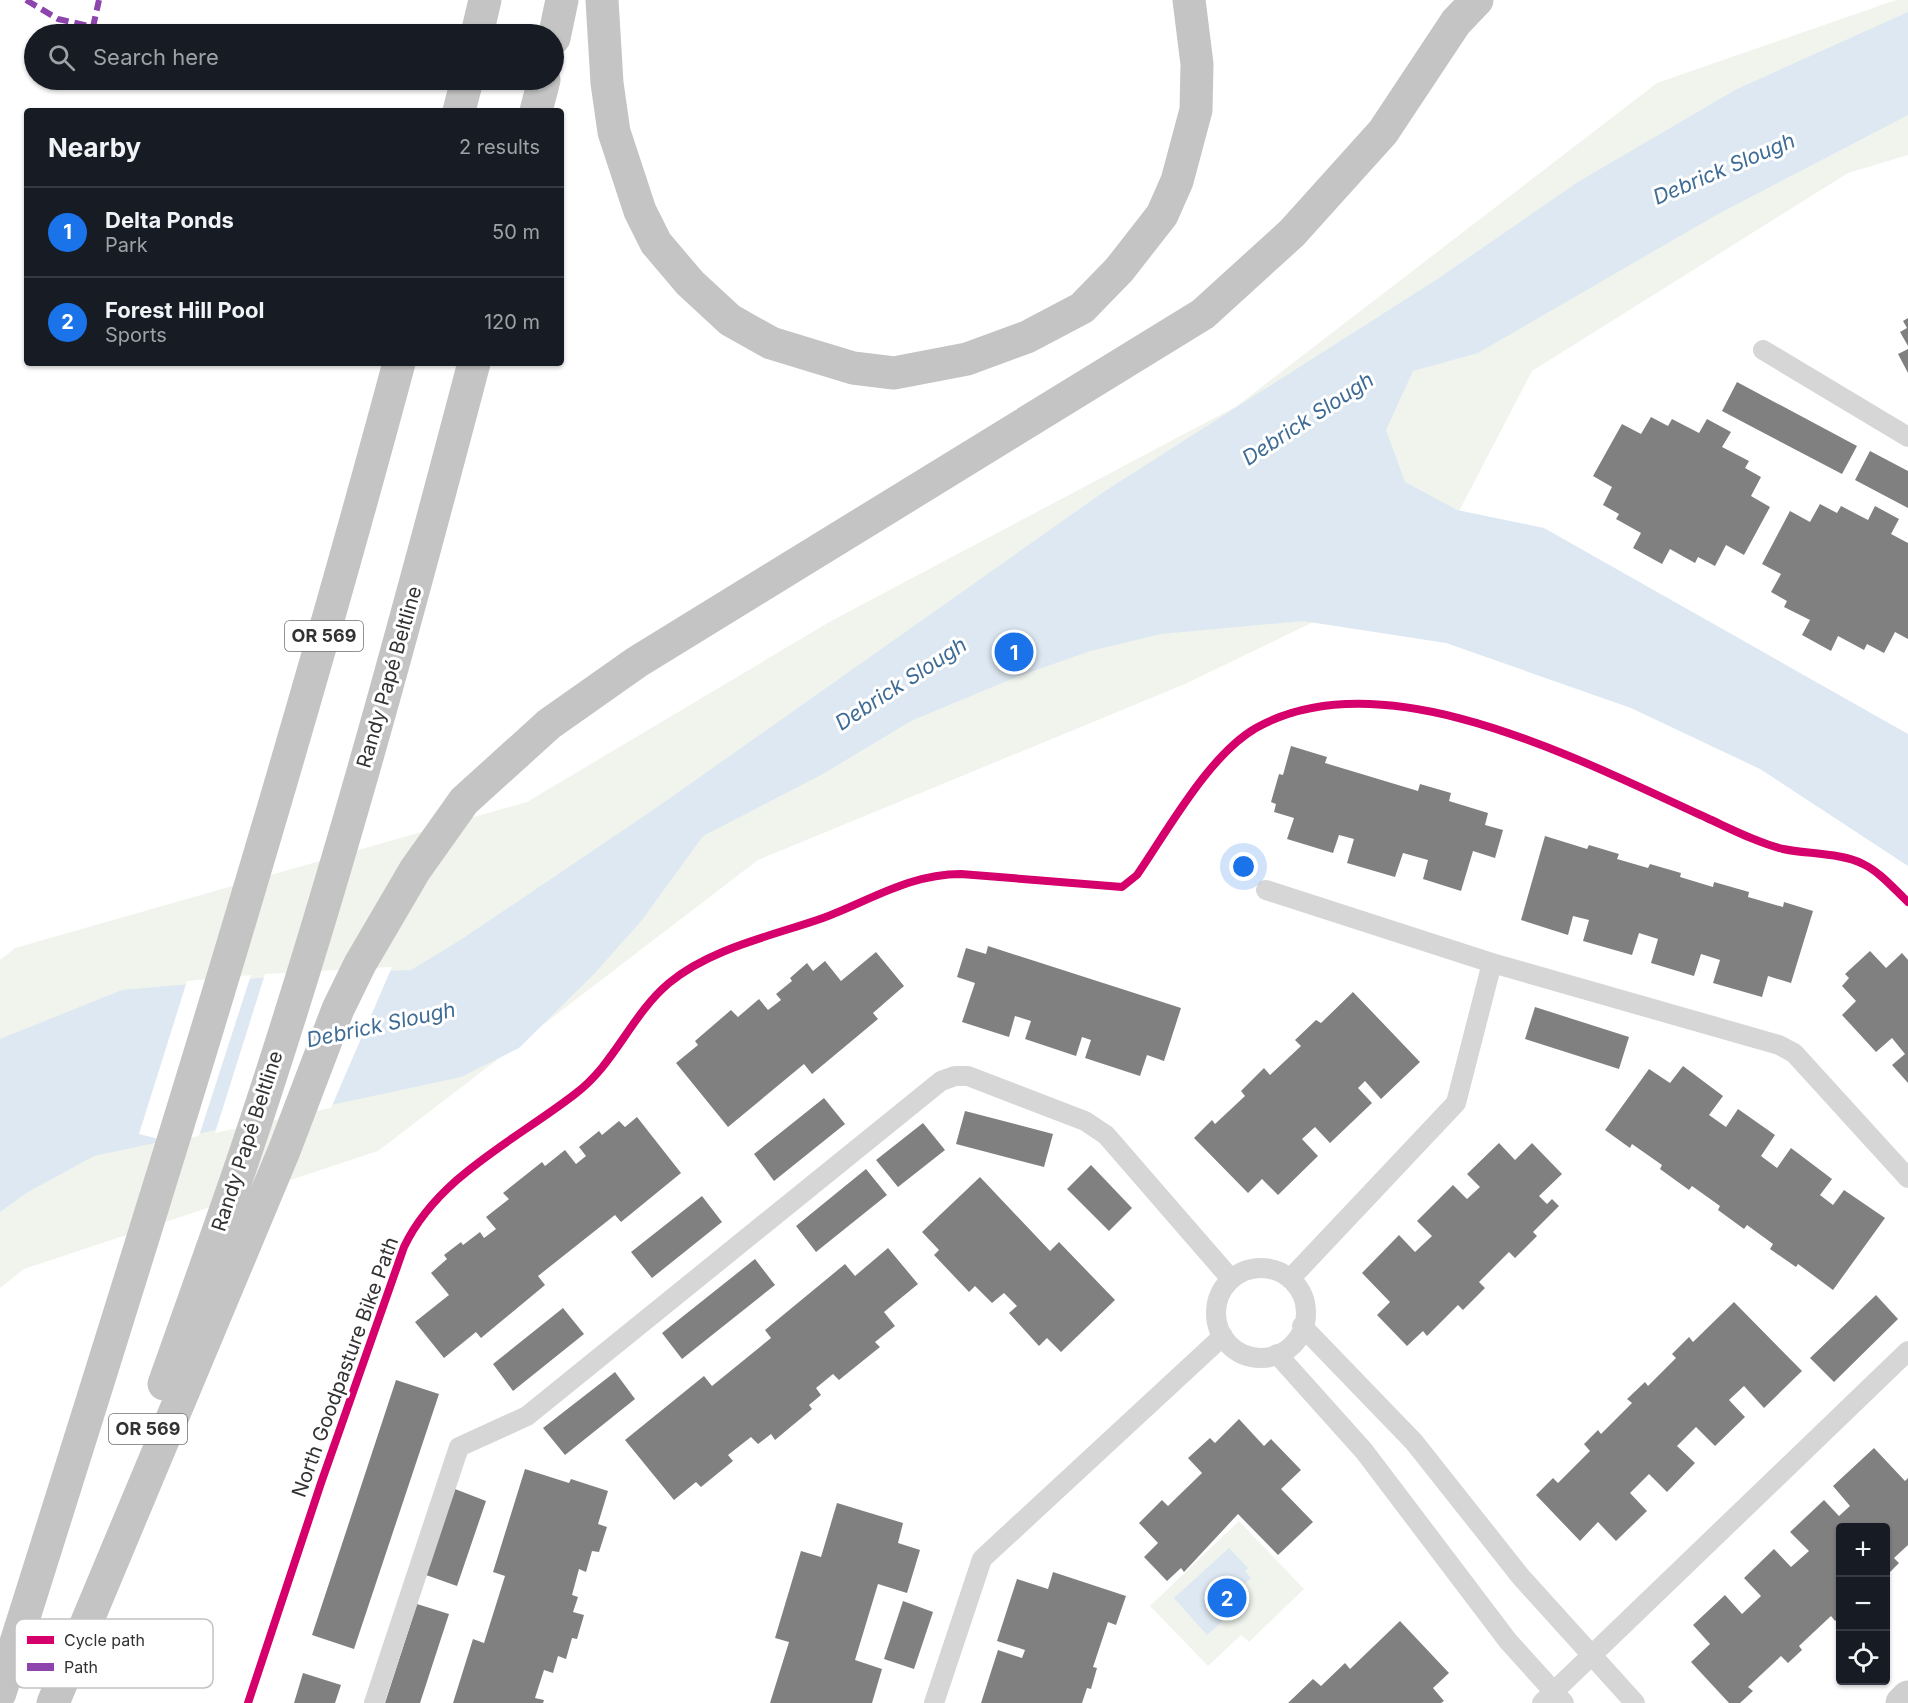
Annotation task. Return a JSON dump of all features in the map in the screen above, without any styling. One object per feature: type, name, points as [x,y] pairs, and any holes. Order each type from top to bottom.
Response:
[{"type":"highway","points":[[479,24],[485,0]]},
{"type":"highway","points":[[557,24],[562,0]]},
{"type":"highway","points":[[602,0],[607,83],[614,132],[639,211],[656,243],[690,284],[730,320],[771,343],[853,368],[894,373],[967,359],[1027,337],[1082,308],[1119,270],[1162,214],[1177,181],[1196,110],[1197,64],[1190,0]]},
{"type":"highway","points":[[87,1619],[284,1151],[338,1009],[366,953],[416,870],[464,801],[549,724],[647,656],[1203,314],[1292,233],[1383,132],[1466,7]]},
{"type":"highway","points":[[460,108],[464,90]]},
{"type":"highway","points":[[537,108],[541,90]]},
{"type":"highway","name":"OR 569","points":[[23,1619],[174,1143],[242,907],[342,576],[398,366]]},
{"type":"highway","name":"Randy Papé Beltline","points":[[81,1619],[244,1155],[324,903],[406,621],[473,366]]},
{"type":"highway","name":"OR 569","points":[[0,1692],[15,1645]]},
{"type":"highway","name":"Randy Papé Beltline","points":[[52,1703],[57,1688]]},
{"type":"highway","points":[[52,1703],[58,1688]]},
{"type":"street","points":[[1902,1703],[1908,1697]]},
{"type":"lane","points":[[1763,350],[1908,437]]},
{"type":"lane","points":[[1266,891],[1492,963],[1779,1045],[1794,1053],[1908,1178]]},
{"type":"lane","points":[[1290,1279],[1456,1103],[1492,963]]},
{"type":"lane","points":[[374,1703],[459,1447],[527,1416],[941,1081],[955,1076],[968,1076],[1085,1121],[1106,1134],[1231,1279]]},
{"type":"lane","points":[[1261,1267],[1276,1270],[1290,1279],[1299,1290],[1305,1305],[1299,1335],[1289,1347],[1277,1354],[1262,1358],[1247,1355],[1233,1348],[1223,1336],[1216,1321],[1216,1306],[1221,1291],[1231,1279],[1246,1270],[1261,1267]]},
{"type":"lane","points":[[1302,1326],[1414,1442],[1521,1577],[1635,1703]]},
{"type":"lane","points":[[934,1703],[982,1559],[1223,1336]]},
{"type":"lane","points":[[1277,1354],[1364,1451],[1554,1699],[1592,1656],[1908,1351]]},
{"type":"shaded area","points":[[1896,0],[1908,0],[1908,155],[1848,173],[1532,371],[1431,565],[1185,684],[758,860],[378,1151],[24,1269],[0,1288],[0,960],[15,948],[527,802],[831,621],[1237,406],[1657,83]]},
{"type":"shaded area","points":[[1239,1521],[1304,1589],[1249,1642],[1241,1635],[1208,1666],[1150,1606]]},
{"type":"water","name":"Debrick Slough","points":[[1908,12],[1908,115],[1718,214],[1478,353],[1413,371],[1386,430],[1405,482],[1457,510],[1544,528],[1908,734],[1908,866],[1760,769],[1631,708],[1446,643],[1303,621],[1161,634],[1090,651],[1014,678],[911,721],[821,775],[703,836],[642,920],[594,974],[519,1048],[461,1077],[94,1156],[28,1192],[0,1212],[0,1039],[122,990],[317,973],[411,970],[462,939],[656,808],[1105,491],[1436,280],[1578,182],[1735,90]]},
{"type":"water","points":[[1229,1548],[1248,1568],[1245,1571],[1251,1578],[1236,1592],[1230,1585],[1221,1593],[1222,1615],[1225,1619],[1207,1635],[1174,1598]]},
{"type":"pier","points":[[392,967],[331,1108],[215,1133],[265,974]]},
{"type":"pier","points":[[251,975],[199,1136],[170,1142],[139,1134],[187,981]]},
{"type":"building","points":[[1908,318],[1908,346],[1900,332],[1907,328],[1903,321]]},
{"type":"building","points":[[1908,349],[1908,373],[1898,354]]},
{"type":"building","points":[[1737,382],[1857,446],[1842,474],[1722,411]]},
{"type":"building","points":[[1651,417],[1668,426],[1672,419],[1699,433],[1707,419],[1731,432],[1722,447],[1749,461],[1745,468],[1761,477],[1751,496],[1770,507],[1744,555],[1726,545],[1715,566],[1698,557],[1695,563],[1670,549],[1662,564],[1633,548],[1641,533],[1616,519],[1619,514],[1603,505],[1612,487],[1593,476],[1622,424],[1641,434]]},
{"type":"building","points":[[1870,451],[1908,471],[1908,508],[1855,480]]},
{"type":"building","points":[[1820,504],[1837,513],[1841,506],[1868,520],[1875,506],[1899,519],[1891,534],[1908,543],[1908,639],[1895,632],[1884,653],[1867,644],[1864,650],[1838,636],[1831,651],[1802,635],[1810,620],[1784,607],[1787,601],[1771,592],[1781,574],[1762,564],[1790,511],[1810,522]]},
{"type":"building","points":[[1291,746],[1327,757],[1325,763],[1418,791],[1420,784],[1451,793],[1449,801],[1488,813],[1485,825],[1503,830],[1495,858],[1473,851],[1461,891],[1423,879],[1428,860],[1403,853],[1395,877],[1347,863],[1354,839],[1339,835],[1333,853],[1287,839],[1294,818],[1274,812],[1276,804],[1271,802],[1279,774],[1283,775]]},
{"type":"building","points":[[1545,836],[1587,849],[1589,845],[1619,854],[1617,859],[1648,868],[1650,864],[1681,873],[1680,877],[1713,887],[1714,882],[1749,892],[1748,897],[1783,907],[1784,902],[1813,911],[1791,983],[1768,976],[1762,997],[1713,983],[1720,960],[1701,954],[1694,976],[1651,963],[1658,939],[1639,933],[1632,955],[1583,941],[1589,920],[1573,916],[1568,935],[1521,920]]},
{"type":"building","points":[[988,946],[1181,1008],[1164,1061],[1147,1055],[1140,1076],[1085,1058],[1091,1040],[1082,1037],[1076,1056],[1025,1039],[1031,1021],[1015,1016],[1009,1037],[962,1022],[975,983],[957,977],[966,948],[986,954]]},
{"type":"building","points":[[1870,951],[1886,968],[1902,953],[1908,960],[1908,1083],[1892,1065],[1905,1054],[1892,1038],[1876,1052],[1842,1015],[1856,1001],[1842,986],[1849,978],[1845,974]]},
{"type":"building","points":[[876,952],[904,986],[873,1013],[878,1019],[812,1074],[804,1064],[728,1127],[676,1063],[698,1045],[695,1041],[731,1010],[738,1017],[759,999],[768,1010],[781,1000],[776,994],[792,981],[790,978],[807,963],[813,971],[825,961],[841,981]]},
{"type":"building","points":[[1353,992],[1420,1062],[1381,1099],[1365,1081],[1358,1088],[1372,1103],[1330,1143],[1315,1127],[1302,1139],[1318,1156],[1278,1195],[1262,1179],[1248,1193],[1194,1138],[1212,1120],[1215,1124],[1245,1096],[1241,1091],[1264,1068],[1270,1075],[1301,1046],[1295,1040],[1316,1020],[1321,1023]]},
{"type":"building","points":[[1535,1007],[1629,1037],[1619,1069],[1525,1039]]},
{"type":"building","points":[[1683,1066],[1723,1096],[1709,1115],[1726,1127],[1738,1109],[1775,1135],[1761,1156],[1777,1168],[1791,1148],[1832,1179],[1820,1195],[1833,1205],[1844,1190],[1885,1218],[1833,1290],[1798,1264],[1796,1267],[1770,1249],[1773,1244],[1747,1225],[1744,1229],[1718,1210],[1720,1206],[1692,1186],[1689,1190],[1660,1169],[1662,1165],[1632,1144],[1630,1148],[1605,1130],[1649,1069],[1670,1083]]},
{"type":"building","points":[[824,1098],[845,1124],[774,1181],[754,1154]]},
{"type":"building","points":[[965,1111],[1053,1134],[1044,1167],[956,1144]]},
{"type":"building","points":[[637,1117],[681,1173],[621,1222],[615,1215],[538,1276],[545,1285],[481,1338],[476,1332],[444,1358],[415,1322],[449,1295],[431,1273],[447,1259],[444,1255],[461,1242],[463,1245],[480,1232],[484,1238],[496,1229],[486,1217],[509,1199],[503,1193],[542,1162],[545,1166],[565,1150],[576,1164],[586,1156],[579,1147],[599,1131],[602,1135],[619,1121],[625,1127]]},
{"type":"building","points":[[923,1123],[945,1150],[898,1187],[876,1160]]},
{"type":"building","points":[[1499,1143],[1515,1160],[1532,1143],[1562,1174],[1539,1196],[1547,1204],[1552,1199],[1559,1206],[1533,1232],[1537,1236],[1515,1258],[1509,1252],[1479,1282],[1485,1288],[1463,1310],[1458,1305],[1427,1336],[1423,1331],[1407,1346],[1377,1315],[1390,1302],[1362,1273],[1399,1235],[1415,1252],[1432,1236],[1417,1221],[1453,1185],[1467,1199],[1480,1187],[1467,1174]]},
{"type":"building","points":[[1091,1165],[1132,1208],[1109,1231],[1067,1189]]},
{"type":"building","points":[[866,1169],[887,1195],[816,1252],[796,1226]]},
{"type":"building","points":[[980,1177],[1050,1251],[1059,1242],[1115,1300],[1061,1352],[1047,1338],[1039,1346],[1009,1313],[1017,1306],[1004,1293],[992,1303],[975,1286],[969,1292],[934,1255],[939,1250],[922,1232]]},
{"type":"building","points":[[702,1196],[722,1222],[652,1278],[631,1252]]},
{"type":"building","points":[[888,1248],[918,1284],[884,1312],[895,1326],[875,1342],[880,1347],[839,1380],[833,1374],[816,1388],[821,1395],[809,1405],[812,1409],[775,1440],[771,1434],[758,1444],[751,1437],[728,1455],[733,1461],[701,1487],[696,1482],[674,1500],[625,1440],[704,1376],[712,1386],[771,1338],[765,1330],[845,1264],[855,1276]]},
{"type":"building","points":[[755,1259],[775,1285],[682,1359],[662,1333]]},
{"type":"building","points":[[1876,1295],[1898,1319],[1834,1382],[1810,1358]]},
{"type":"building","points":[[1734,1302],[1802,1371],[1764,1408],[1744,1386],[1729,1400],[1745,1417],[1715,1446],[1696,1427],[1677,1446],[1695,1463],[1667,1492],[1649,1474],[1630,1493],[1647,1511],[1616,1541],[1598,1522],[1580,1541],[1536,1495],[1553,1478],[1558,1483],[1590,1451],[1584,1444],[1598,1430],[1601,1434],[1632,1403],[1627,1399],[1645,1382],[1648,1386],[1676,1358],[1672,1354],[1689,1337],[1693,1342]]},
{"type":"building","points":[[563,1308],[584,1334],[513,1391],[493,1364]]},
{"type":"building","points":[[615,1372],[635,1399],[565,1455],[543,1428]]},
{"type":"building","points":[[396,1380],[439,1394],[354,1649],[312,1635]]},
{"type":"building","points":[[1239,1419],[1264,1446],[1271,1439],[1301,1470],[1281,1489],[1313,1522],[1278,1555],[1238,1514],[1184,1572],[1181,1568],[1167,1581],[1144,1557],[1158,1543],[1139,1523],[1162,1500],[1168,1506],[1202,1473],[1188,1458],[1210,1438],[1215,1443]]},
{"type":"building","points":[[1874,1448],[1905,1481],[1908,1478],[1908,1545],[1894,1558],[1899,1563],[1890,1572],[1890,1523],[1836,1523],[1836,1620],[1831,1616],[1799,1646],[1802,1650],[1788,1663],[1781,1656],[1748,1687],[1753,1691],[1740,1703],[1729,1703],[1691,1662],[1710,1644],[1693,1625],[1725,1595],[1742,1614],[1761,1596],[1744,1578],[1774,1549],[1791,1567],[1809,1551],[1790,1532],[1824,1500],[1839,1516],[1850,1506],[1833,1486]]},
{"type":"building","points":[[525,1469],[569,1483],[571,1479],[608,1491],[598,1524],[607,1527],[599,1552],[592,1551],[586,1572],[579,1569],[572,1595],[578,1597],[573,1612],[584,1615],[577,1639],[572,1638],[566,1659],[558,1656],[553,1673],[544,1670],[535,1698],[544,1700],[543,1703],[453,1703],[473,1639],[484,1643],[505,1576],[493,1572]]},
{"type":"building","points":[[455,1489],[486,1501],[457,1586],[426,1575]]},
{"type":"building","points":[[837,1503],[903,1523],[898,1543],[920,1550],[907,1593],[878,1584],[855,1660],[882,1669],[872,1703],[770,1703],[789,1642],[775,1638],[801,1551],[821,1557]]},
{"type":"building","points":[[1053,1572],[1126,1596],[1116,1625],[1108,1622],[1093,1667],[1097,1668],[1091,1689],[1087,1688],[1082,1703],[981,1703],[998,1650],[1022,1658],[1025,1650],[997,1641],[1017,1579],[1048,1589]]},
{"type":"building","points":[[903,1601],[933,1612],[914,1669],[884,1659]]},
{"type":"building","points":[[417,1604],[449,1614],[420,1703],[385,1703]]},
{"type":"building","points":[[1400,1621],[1449,1673],[1433,1688],[1444,1701],[1441,1703],[1288,1703],[1313,1679],[1321,1686],[1345,1663],[1350,1669]]},
{"type":"building","points":[[303,1673],[341,1685],[335,1703],[294,1703]]},
{"type":"marked path","points":[[26,0],[58,19],[80,24]]},
{"type":"marked path","points":[[94,24],[99,0]]},
{"type":"cycle path","name":"North Goodpasture Bike Path","points":[[248,1703],[321,1483],[404,1247],[419,1222],[437,1200],[480,1161],[589,1082],[656,996],[669,983],[704,961],[743,944],[823,918],[924,878],[961,874],[1122,887],[1137,875],[1190,795],[1222,756],[1239,740],[1256,728],[1307,709],[1364,704],[1424,710],[1485,725],[1546,747],[1764,843],[1783,849],[1855,860],[1875,871],[1908,902]]},
{"type":"place","name":"Delta Ponds","points":[[1014,652]]},
{"type":"place","name":"Forest Hill Pool","points":[[1227,1598]]}]
